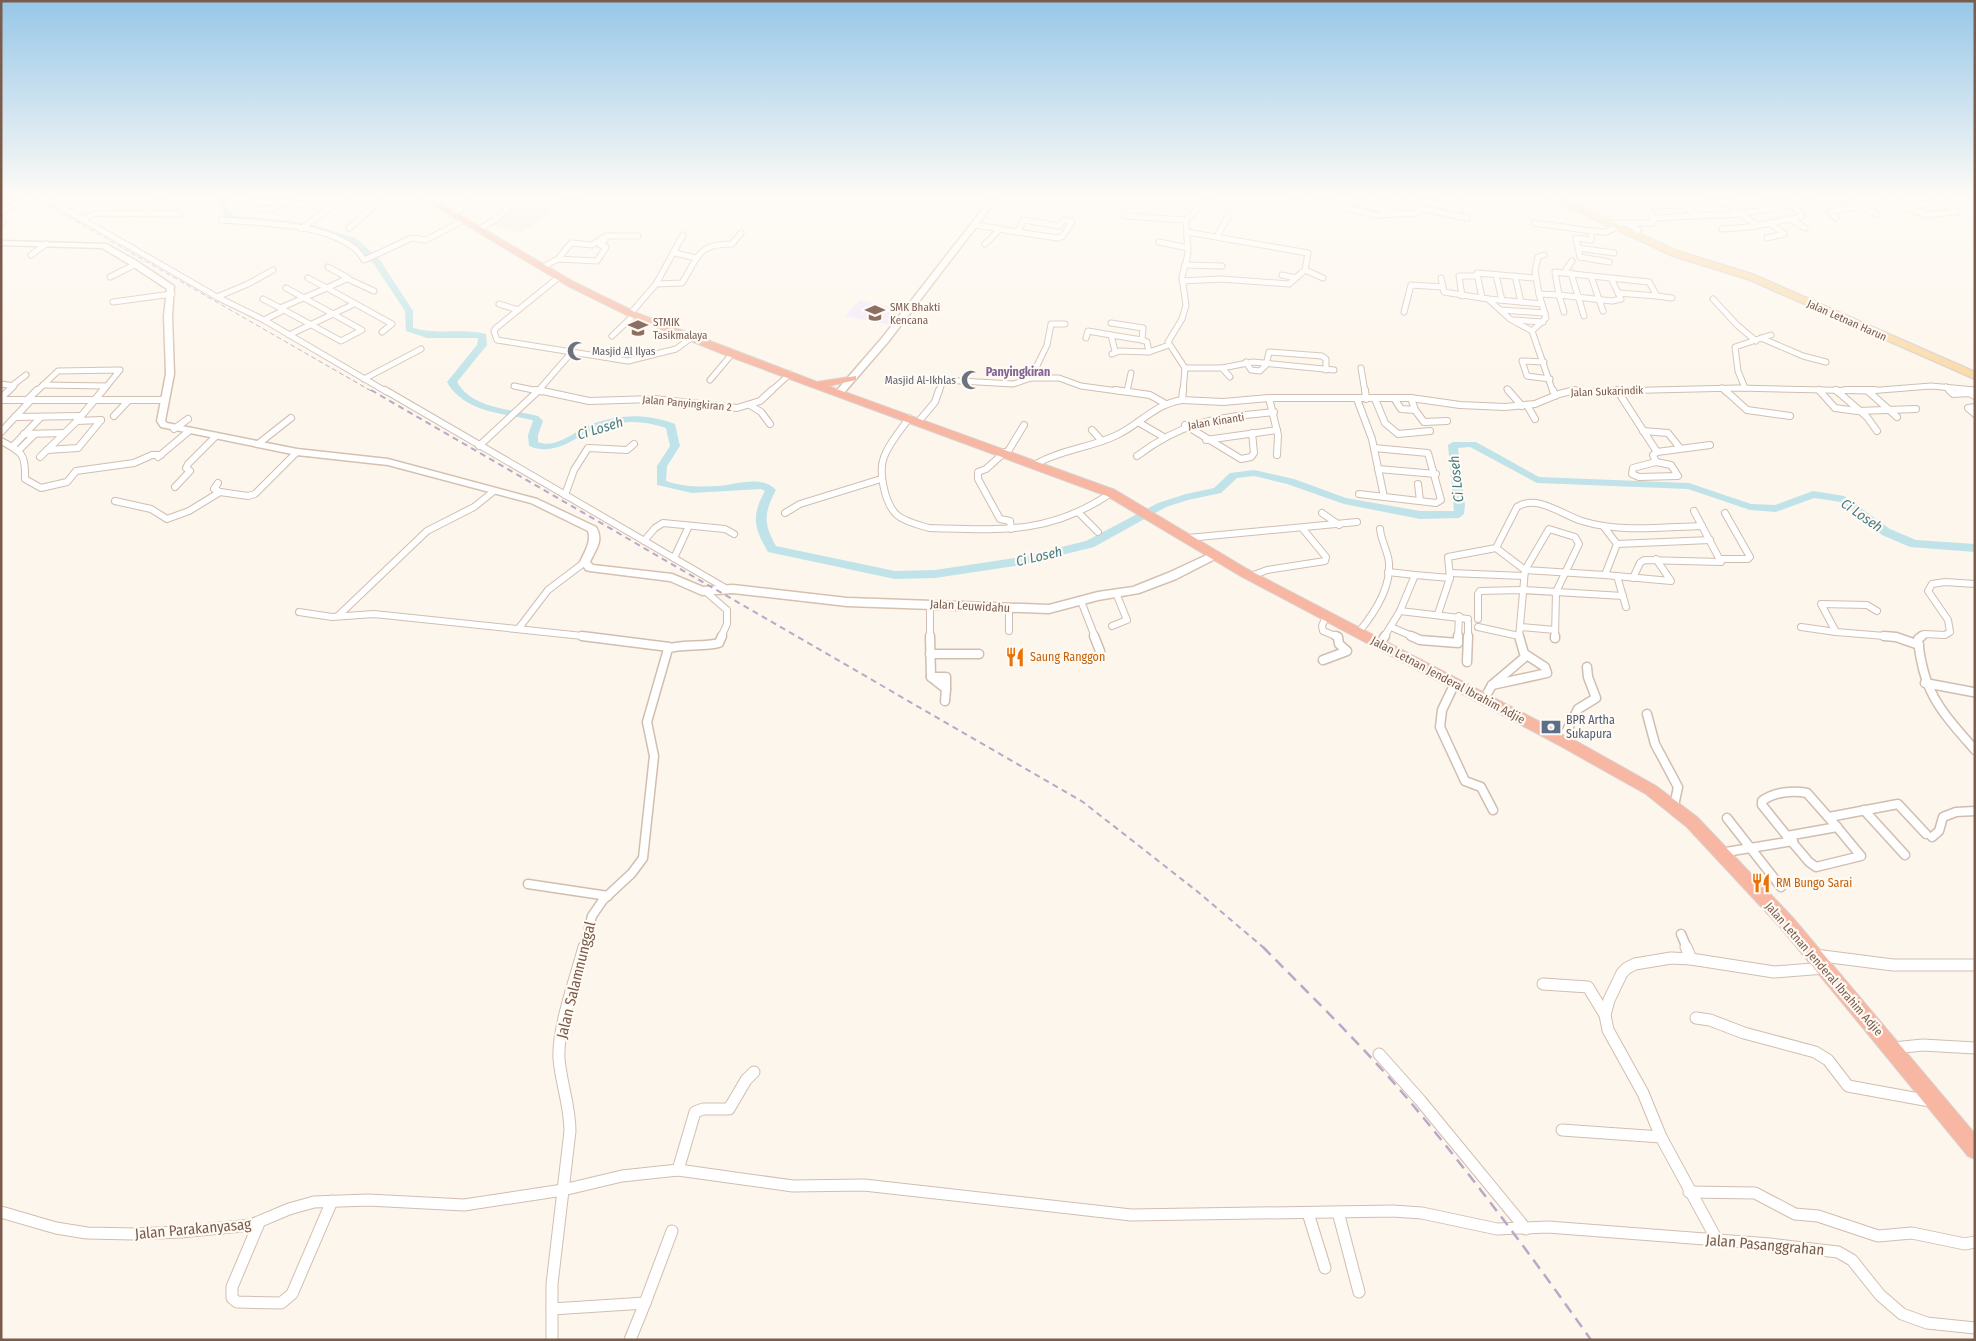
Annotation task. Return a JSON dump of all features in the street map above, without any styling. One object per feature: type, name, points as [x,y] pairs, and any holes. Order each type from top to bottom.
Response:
[{"type":"highway","points":[[529,260],[633,314],[691,338],[1114,494]]},
{"type":"highway","points":[[818,384],[853,378],[853,390],[857,399]]},
{"type":"highway","name":"Jalan Letnan Jenderal Ibrahim Adjie","points":[[1114,494],[1251,576],[1562,740],[1651,790],[1674,806],[1814,955],[1975,1149]]},
{"type":"main road","name":"Jalan Letnan Harun","points":[[1695,260],[1750,277],[1975,374]]},
{"type":"main road","name":"Jalan Letnan Harun","points":[[1705,260],[1753,274],[1867,327]]},
{"type":"street","points":[[128,260],[168,286],[172,294],[168,316],[170,374],[164,400],[166,405],[162,423],[164,426],[297,452],[388,462],[534,501],[592,529],[595,534],[594,541],[585,562],[548,590],[519,628]]},
{"type":"street","points":[[152,260],[217,297],[264,320],[674,558],[722,589]]},
{"type":"street","points":[[543,268],[557,260]]},
{"type":"street","points":[[566,260],[597,262],[598,260]]},
{"type":"street","points":[[612,336],[633,314],[656,284],[671,260]]},
{"type":"street","points":[[656,284],[680,284],[695,260]]},
{"type":"street","points":[[840,392],[949,260]]},
{"type":"street","points":[[1167,346],[1182,319],[1186,305],[1182,281],[1186,260]]},
{"type":"street","points":[[1182,281],[1221,279],[1286,285],[1305,270],[1306,260]]},
{"type":"street","points":[[1532,331],[1546,318],[1534,278],[1537,260]]},
{"type":"street","points":[[1592,260],[1609,262]]},
{"type":"street","points":[[1564,273],[1572,261]]},
{"type":"street","points":[[110,277],[136,264]]},
{"type":"street","points":[[1185,264],[1222,266]]},
{"type":"street","points":[[328,267],[348,279],[374,290]]},
{"type":"street","points":[[1584,275],[1588,268]]},
{"type":"street","points":[[217,297],[248,284],[273,270]]},
{"type":"street","points":[[1305,270],[1323,278]]},
{"type":"street","points":[[1462,296],[1459,276],[1476,276],[1477,273],[1534,278]]},
{"type":"street","points":[[1564,312],[1554,273],[1650,282],[1657,296]]},
{"type":"street","points":[[1572,274],[1584,316]]},
{"type":"street","points":[[1282,275],[1296,278]]},
{"type":"street","points":[[1496,275],[1502,300]]},
{"type":"street","points":[[1476,276],[1485,298],[1510,319],[1532,331],[1555,396]]},
{"type":"street","points":[[1515,276],[1521,302]]},
{"type":"street","points":[[1591,276],[1603,311]]},
{"type":"street","points":[[559,277],[494,330],[498,340],[571,353],[633,361],[676,349],[691,338]]},
{"type":"street","points":[[1422,277],[1424,285]]},
{"type":"street","points":[[308,278],[392,324],[382,332]]},
{"type":"street","points":[[1441,278],[1445,293],[1542,304]]},
{"type":"street","points":[[1539,294],[1619,300],[1620,297],[1611,278]]},
{"type":"street","points":[[264,320],[302,298],[348,279]]},
{"type":"street","points":[[1631,280],[1637,294]]},
{"type":"street","points":[[1404,312],[1411,285],[1442,287]]},
{"type":"street","points":[[264,299],[341,341],[362,331],[286,288]]},
{"type":"street","points":[[1618,293],[1672,298]]},
{"type":"street","points":[[114,302],[172,294]]},
{"type":"street","points":[[1713,299],[1722,306],[1738,326],[1758,339],[1803,356],[1826,362]]},
{"type":"street","points":[[289,335],[354,304]]},
{"type":"street","points":[[499,304],[518,310]]},
{"type":"street","points":[[1501,310],[1545,313]]},
{"type":"street","points":[[1510,319],[1543,322]]},
{"type":"street","points":[[1111,323],[1143,328],[1149,352]]},
{"type":"street","points":[[1032,378],[1047,345],[1051,324],[1065,324]]},
{"type":"street","points":[[1086,338],[1088,329],[1111,336],[1167,346],[1184,362],[1182,400]]},
{"type":"street","points":[[1745,388],[1738,371],[1735,347],[1771,335]]},
{"type":"street","points":[[1111,336],[1113,353],[1149,352],[1167,346]]},
{"type":"street","points":[[364,379],[421,349]]},
{"type":"street","points":[[1185,368],[1222,368],[1246,362],[1253,370],[1262,370],[1266,365],[1269,352],[1325,357],[1326,370]]},
{"type":"street","points":[[479,446],[496,433],[515,412],[538,392],[571,353]]},
{"type":"street","points":[[710,380],[732,354]]},
{"type":"street","points":[[1544,362],[1522,361],[1527,376],[1550,379]]},
{"type":"street","points":[[1266,365],[1334,370]]},
{"type":"street","points":[[1222,368],[1230,377]]},
{"type":"street","points":[[1362,368],[1366,399]]},
{"type":"street","points":[[1,432],[55,372],[63,370],[120,370],[78,418],[40,457]]},
{"type":"street","name":"Jalan Panyingkiran 2","points":[[514,386],[593,401],[654,399],[737,408],[763,399],[790,374]]},
{"type":"street","points":[[1127,391],[1131,374]]},
{"type":"street","points":[[1,399],[26,375]]},
{"type":"street","points":[[1036,464],[1050,456],[1102,441],[1121,433],[1164,402],[1150,395],[1081,386],[1059,378],[1032,378],[1014,384],[943,380],[933,404],[914,419],[884,456],[880,466],[881,479],[895,512],[914,524],[929,528],[1011,529],[1038,527],[1078,512],[1114,494]]},
{"type":"street","points":[[1,384],[14,385]]},
{"type":"street","points":[[42,385],[107,386]]},
{"type":"street","name":"Jalan Sukarindik","points":[[1164,402],[1182,400],[1223,402],[1269,398],[1356,400],[1411,398],[1479,407],[1525,406],[1570,391],[1722,388],[1868,391],[1931,386],[1975,390]]},
{"type":"street","points":[[1946,387],[1953,394],[1969,393],[1975,396]]},
{"type":"street","points":[[1722,388],[1747,410],[1790,416]]},
{"type":"street","points":[[1507,389],[1525,406],[1535,419]]},
{"type":"street","points":[[1617,390],[1657,452]]},
{"type":"street","points":[[1819,390],[1833,407],[1857,410],[1916,409]]},
{"type":"street","points":[[1835,390],[1867,417],[1877,431]]},
{"type":"street","points":[[1868,391],[1897,417]]},
{"type":"street","points":[[1269,398],[1277,430],[1277,455]]},
{"type":"street","points":[[1394,398],[1401,409],[1415,410]]},
{"type":"street","points":[[1375,399],[1385,423],[1398,434],[1431,432],[1415,410],[1411,398]]},
{"type":"street","points":[[1,399],[116,404],[127,400],[164,400]]},
{"type":"street","points":[[114,416],[127,400]]},
{"type":"street","points":[[1356,400],[1374,448],[1384,496]]},
{"type":"street","points":[[1223,402],[1229,418]]},
{"type":"street","points":[[750,405],[762,412],[770,424]]},
{"type":"street","points":[[1975,406],[1968,408],[1975,414]]},
{"type":"street","name":"Jalan Kinanti","points":[[1137,456],[1162,436],[1185,425],[1274,412]]},
{"type":"street","points":[[16,417],[101,420],[78,448],[47,450]]},
{"type":"street","points":[[16,448],[24,434],[40,418]]},
{"type":"street","points":[[258,444],[291,418]]},
{"type":"street","points":[[174,429],[188,419]]},
{"type":"street","points":[[1425,422],[1446,421]]},
{"type":"street","points":[[1138,422],[1162,436]]},
{"type":"street","points":[[1185,425],[1206,440],[1235,456],[1246,459],[1254,453],[1252,433]]},
{"type":"street","points":[[1011,529],[1010,521],[1000,519],[978,479],[978,472],[986,469],[1006,453],[1024,426]]},
{"type":"street","points":[[1092,430],[1102,441]]},
{"type":"street","points":[[1206,440],[1277,430]]},
{"type":"street","points":[[1,441],[16,448],[27,462],[26,479],[41,488],[67,482],[76,471],[134,463],[152,455],[158,457],[189,431]]},
{"type":"street","points":[[1643,431],[1668,433],[1680,448]]},
{"type":"street","points":[[24,434],[64,433]]},
{"type":"street","points":[[16,448],[35,434]]},
{"type":"street","points":[[175,486],[190,471],[186,468],[188,464],[216,436]]},
{"type":"street","points":[[565,495],[574,470],[588,448],[627,450],[634,444]]},
{"type":"street","points":[[1656,462],[1653,455],[1657,452],[1710,444]]},
{"type":"street","points":[[1359,494],[1436,503],[1441,500],[1436,474],[1428,453],[1374,448]]},
{"type":"street","points":[[218,483],[214,489],[220,492],[248,496],[255,494],[297,452]]},
{"type":"street","points":[[1656,462],[1671,465],[1678,476],[1639,477],[1632,474],[1633,468],[1636,466],[1656,462]]},
{"type":"street","points":[[1378,469],[1436,474]]},
{"type":"street","points":[[785,513],[798,504],[821,499],[850,487],[881,479]]},
{"type":"street","points":[[1418,484],[1420,501]]},
{"type":"street","points":[[338,616],[427,531],[474,507],[494,491]]},
{"type":"street","points":[[115,501],[151,509],[167,519],[189,511],[220,492]]},
{"type":"street","points":[[1496,548],[1518,507],[1524,502],[1540,503],[1568,516],[1604,527],[1702,526]]},
{"type":"street","points":[[1694,511],[1720,559]]},
{"type":"street","points":[[1078,512],[1098,532]]},
{"type":"street","points":[[1322,513],[1339,525]]},
{"type":"street","points":[[1720,559],[1748,559],[1750,557],[1725,513]]},
{"type":"street","points":[[644,541],[662,522],[725,529],[734,534]]},
{"type":"street","points":[[1188,538],[1303,529],[1357,522]]},
{"type":"street","points":[[674,558],[690,526]]},
{"type":"street","points":[[1604,527],[1617,544]]},
{"type":"street","points":[[1251,576],[1267,570],[1325,561],[1326,557],[1303,529]]},
{"type":"street","points":[[1358,633],[1376,608],[1390,564],[1380,539],[1380,529]]},
{"type":"street","points":[[1484,699],[1492,685],[1524,661],[1525,654],[1519,636],[1522,590],[1525,573],[1544,533],[1549,529],[1575,537],[1578,541],[1566,574],[1556,592],[1555,634],[1520,627]]},
{"type":"street","points":[[1617,544],[1710,540]]},
{"type":"street","points":[[1605,575],[1617,544]]},
{"type":"street","points":[[1438,614],[1450,576],[1447,559],[1450,555],[1496,548],[1525,573]]},
{"type":"street","name":"Jalan Leuwidahu","points":[[705,591],[722,589],[847,602],[1049,609],[1154,583],[1215,555]]},
{"type":"street","points":[[1633,578],[1642,561],[1656,559],[1718,563],[1721,562],[1720,559]]},
{"type":"street","points":[[1388,572],[1415,576],[1525,573],[1605,575],[1671,581],[1656,559]]},
{"type":"street","points":[[299,612],[338,616],[374,614],[519,628],[669,647],[711,646],[720,643],[726,628],[727,610],[705,591],[672,578],[590,568],[585,562]]},
{"type":"street","points":[[1380,644],[1400,611],[1415,576]]},
{"type":"street","points":[[1617,576],[1626,607]]},
{"type":"street","points":[[1975,584],[1937,582],[1929,587],[1930,596],[1945,612],[1950,629],[1945,635],[1924,634],[1918,639],[1924,682],[1935,702],[1975,750]]},
{"type":"street","points":[[1478,623],[1478,594],[1480,590],[1522,590],[1623,596]]},
{"type":"street","points":[[1112,626],[1127,620],[1116,593]]},
{"type":"street","points":[[1081,601],[1100,651]]},
{"type":"street","points":[[1836,632],[1821,605],[1822,602],[1867,605],[1877,611]]},
{"type":"street","points":[[930,604],[931,677],[946,677],[945,701]]},
{"type":"street","points":[[1009,631],[1010,608]]},
{"type":"street","points":[[1400,611],[1459,616],[1468,621],[1472,626],[1478,623],[1519,636]]},
{"type":"street","points":[[1323,660],[1344,654],[1347,651],[1340,644],[1338,637],[1323,631],[1322,626],[1326,616]]},
{"type":"street","points":[[1458,643],[1459,616]]},
{"type":"street","points":[[1467,662],[1468,621]]},
{"type":"street","points":[[1391,627],[1420,640],[1467,644]]},
{"type":"street","points":[[1801,628],[1896,637],[1918,645]]},
{"type":"street","name":"Jalan Salamnunggal","points":[[552,1340],[552,1284],[570,1117],[562,1080],[560,1046],[592,916],[608,896],[639,865],[645,851],[654,756],[647,722],[669,647]]},
{"type":"street","points":[[930,654],[979,654]]},
{"type":"street","points":[[1492,685],[1547,674],[1546,667],[1525,654]]},
{"type":"street","points":[[1562,740],[1578,709],[1596,698],[1588,677],[1587,668]]},
{"type":"street","points":[[1924,682],[1973,692]]},
{"type":"street","points":[[1455,683],[1442,710],[1440,727],[1453,760],[1465,781],[1481,787],[1493,810]]},
{"type":"street","points":[[1646,714],[1655,744],[1678,787],[1674,806]]},
{"type":"street","points":[[1804,792],[1815,800],[1837,827],[1861,856],[1815,866],[1762,805],[1762,801],[1766,797],[1804,792]]},
{"type":"street","points":[[1829,817],[1898,804],[1929,835],[1939,831],[1943,817],[1956,812],[1975,811]]},
{"type":"street","points":[[1864,810],[1906,855]]},
{"type":"street","points":[[1727,818],[1781,887]]},
{"type":"street","points":[[1720,853],[1752,848],[1837,827]]},
{"type":"street","points":[[528,884],[608,896]]},
{"type":"street","points":[[1681,934],[1691,959]]},
{"type":"street","points":[[1814,955],[1833,955],[1878,964],[1904,966],[1975,965]]},
{"type":"street","points":[[1717,1240],[1688,1192],[1661,1137],[1643,1093],[1606,1023],[1605,1015],[1609,1000],[1622,972],[1627,968],[1635,964],[1672,958],[1691,959],[1750,971],[1778,973],[1807,972],[1824,968]]},
{"type":"street","points":[[1542,984],[1588,987],[1605,1015]]},
{"type":"street","points":[[1696,1018],[1710,1020],[1744,1033],[1815,1052],[1828,1060],[1848,1086],[1937,1102]]},
{"type":"street","points":[[1892,1048],[1923,1045],[1975,1048]]},
{"type":"street","points":[[1379,1054],[1422,1102],[1526,1229]]},
{"type":"street","points":[[678,1170],[695,1112],[703,1108],[729,1109],[746,1080],[754,1072]]},
{"type":"street","points":[[1562,1130],[1661,1137]]},
{"type":"street","name":"Jalan Parakanyasag","points":[[1,1212],[62,1230],[119,1235],[231,1227],[259,1223],[300,1205],[332,1201],[368,1200],[464,1205],[563,1190],[622,1176],[678,1170],[793,1186],[864,1185],[1108,1213],[1149,1216],[1248,1214]]},
{"type":"street","points":[[1688,1192],[1755,1193],[1795,1214],[1818,1216],[1878,1236],[1912,1233],[1965,1244],[1975,1242]]},
{"type":"street","points":[[259,1223],[232,1287],[232,1298],[237,1302],[281,1303],[292,1294],[332,1201]]},
{"type":"street","name":"Jalan Pasanggrahan","points":[[1248,1214],[1393,1211],[1422,1213],[1497,1229],[1548,1228],[1717,1240],[1846,1254],[1856,1263],[1884,1299],[1908,1318],[1935,1325],[1975,1328]]},
{"type":"street","points":[[1338,1212],[1359,1292]]},
{"type":"street","points":[[1308,1213],[1325,1268]]},
{"type":"street","points":[[630,1340],[672,1231]]},
{"type":"street","points":[[552,1309],[645,1303]]},
{"type":"shaded area","name":"SMK Bhakti Kencana","points":[[860,300],[905,310],[892,325],[845,316]]},
{"type":"waterway","name":"Ci Loseh","points":[[374,260],[409,311],[409,329],[427,335],[470,334],[483,336],[482,345],[452,382],[457,391],[475,403],[488,408],[535,418],[538,421],[533,435],[533,444],[540,447],[554,446],[595,426],[632,418],[645,419],[671,426],[675,446],[662,466],[661,483],[669,486],[708,490],[753,485],[765,487],[771,490],[763,507],[760,520],[763,532],[772,549],[895,575],[935,574],[1021,561],[1090,544],[1162,505],[1186,497],[1217,491],[1234,475],[1254,473],[1290,481],[1344,501],[1420,515],[1459,514],[1459,496],[1453,463],[1453,445],[1472,444],[1537,480],[1689,486],[1750,507],[1776,509],[1813,494],[1844,499],[1886,532],[1914,544],[1975,548]]},
{"type":"railway","points":[[143,260],[373,392]]},
{"type":"railway","points":[[371,390],[1083,802],[1198,892],[1264,948]]},
{"type":"railway","points":[[1264,948],[1358,1044],[1412,1104],[1504,1220],[1591,1340]]},
{"type":"place","name":"SMK Bhakti Kencana","points":[[875,313]]},
{"type":"place","name":"STMIK Tasikmalaya","points":[[638,328]]},
{"type":"place","name":"Masjid Al Ilyas","points":[[577,351]]},
{"type":"place","name":"Masjid Al-Ikhlas","points":[[971,380]]},
{"type":"place","name":"Saung Ranggon","points":[[1015,657]]},
{"type":"place","name":"BPR Artha Sukapura","points":[[1551,727]]},
{"type":"place","name":"RM Bungo Sarai","points":[[1761,883]]},
{"type":"district","name":"Panyingkiran","points":[[1018,372]]}]
